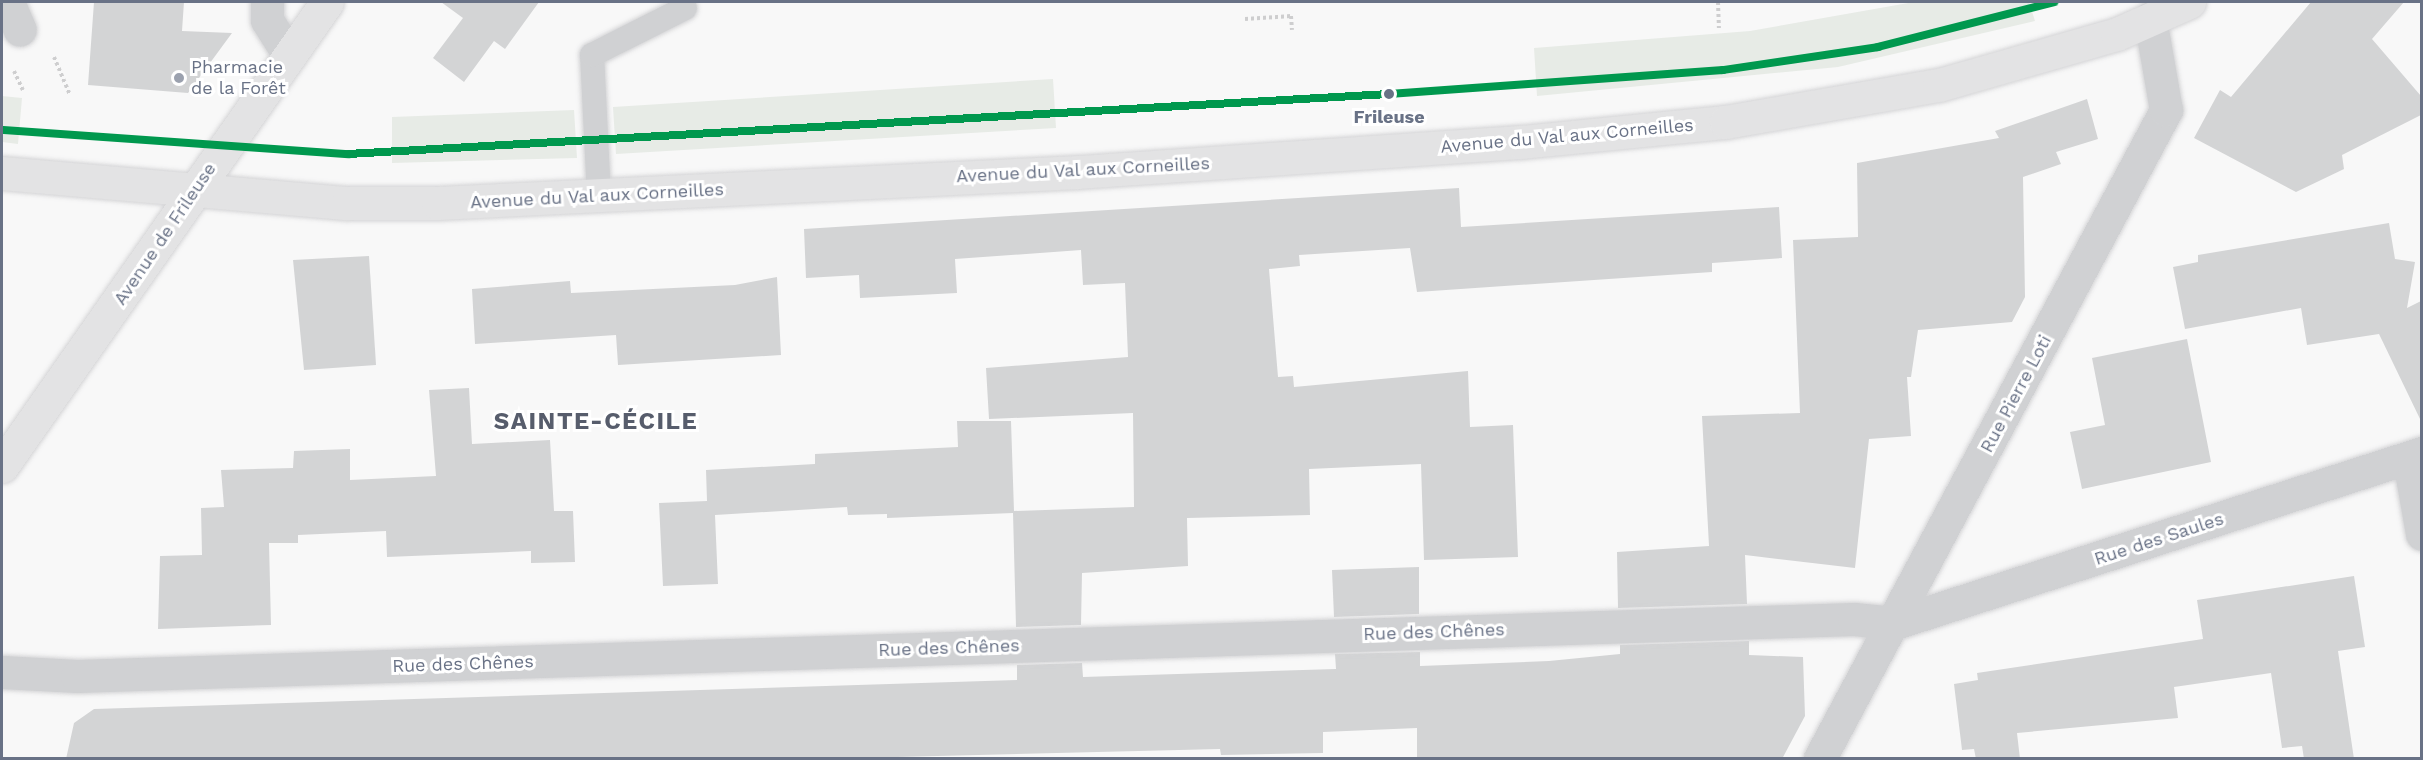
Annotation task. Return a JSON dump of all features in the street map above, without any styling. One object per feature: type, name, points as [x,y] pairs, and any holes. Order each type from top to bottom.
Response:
[{"type":"street","points":[[267,2],[267,20],[288,53]]},
{"type":"street","name":"Avenue de Frileuse","points":[[2,466],[288,53],[327,2]]},
{"type":"street","name":"Avenue du Val aux Corneilles","points":[[2,173],[348,203],[599,197],[1113,169],[1726,122],[1939,85],[2117,34],[2189,2]]},
{"type":"street","name":"Rue Pierre Loti","points":[[1820,759],[1895,623],[2166,110],[2150,18]]},
{"type":"street","points":[[2415,457],[2421,534]]},
{"type":"street","name":"Rue des Saules","points":[[1895,623],[2415,457]]},
{"type":"street","name":"Rue des Chênes","points":[[2,672],[77,676],[1842,619],[1895,623]]},
{"type":"lane","points":[[599,197],[592,55],[685,8]]},
{"type":"path","points":[[1718,2],[1719,27]]},
{"type":"path","points":[[1245,19],[1291,16],[1292,30]]},
{"type":"shaded area","points":[[1914,2],[2029,2],[2035,21],[1838,67],[1537,96],[1534,48],[1750,31]]},
{"type":"shaded area","points":[[1053,79],[1056,128],[616,154],[613,107]]},
{"type":"shaded area","points":[[2,96],[22,98],[18,144],[2,142]]},
{"type":"shaded area","points":[[574,110],[577,158],[392,163],[392,117]]},
{"type":"building","points":[[94,2],[184,2],[182,31],[232,33],[188,93],[88,85]]},
{"type":"building","points":[[441,2],[539,2],[505,49],[494,41],[464,82],[433,58],[463,18]]},
{"type":"building","points":[[2311,2],[2404,2],[2372,39],[2421,96],[2421,115],[2342,155],[2344,169],[2296,192],[2194,138],[2220,90],[2231,97]]},
{"type":"building","points":[[2087,99],[2098,139],[2056,152],[2061,164],[2023,177],[2025,297],[2012,322],[1918,330],[1911,377],[1907,377],[1911,436],[1869,439],[1855,568],[1745,555],[1747,604],[1618,608],[1617,552],[1709,546],[1702,416],[1800,413],[1793,240],[1858,237],[1857,163],[1999,138],[1995,131]]},
{"type":"building","points":[[1459,188],[1461,227],[1779,207],[1782,258],[1712,263],[1712,272],[1417,292],[1410,248],[1299,255],[1300,266],[1269,269],[1278,377],[1293,376],[1294,387],[1468,371],[1470,427],[1513,425],[1518,557],[1424,560],[1421,464],[1309,469],[1310,515],[1187,518],[1188,566],[1082,573],[1081,625],[1016,627],[1013,513],[887,518],[887,514],[848,515],[847,507],[715,515],[718,584],[663,586],[659,503],[707,501],[706,470],[815,464],[815,454],[958,447],[957,421],[1011,421],[1014,511],[1134,507],[1133,413],[989,419],[986,368],[1128,357],[1125,283],[1083,285],[1081,250],[955,259],[957,293],[860,298],[859,275],[806,278],[804,229]]},
{"type":"building","points":[[2389,223],[2395,259],[2415,262],[2407,308],[2421,301],[2421,421],[2379,334],[2307,345],[2301,308],[2185,329],[2173,267],[2198,262],[2198,255]]},
{"type":"building","points":[[369,256],[376,365],[304,370],[293,260]]},
{"type":"building","points":[[777,277],[781,355],[618,365],[616,335],[475,344],[472,289],[570,281],[571,293],[735,285]]},
{"type":"building","points":[[2187,339],[2211,462],[2082,489],[2070,432],[2105,425],[2092,358]]},
{"type":"building","points":[[469,388],[472,444],[550,440],[554,511],[573,511],[575,562],[531,563],[531,551],[387,557],[386,531],[298,535],[298,543],[269,543],[271,625],[158,629],[160,556],[202,555],[201,508],[224,507],[221,470],[293,468],[294,451],[350,449],[350,480],[436,476],[429,390]]},
{"type":"building","points":[[1419,567],[1419,614],[1334,617],[1332,570]]},
{"type":"building","points":[[2354,576],[2365,647],[2338,651],[2354,759],[2304,759],[2302,746],[2282,748],[2271,673],[2174,687],[2178,718],[2017,733],[2020,759],[1976,759],[1974,749],[1962,750],[1954,684],[1978,680],[1977,673],[2203,639],[2197,600]]},
{"type":"building","points":[[1749,641],[1749,655],[1803,657],[1805,716],[1782,759],[1417,759],[1417,728],[1323,732],[1323,753],[1221,755],[1220,749],[817,759],[66,759],[74,723],[94,709],[1017,680],[1017,665],[1082,663],[1083,677],[1336,669],[1335,654],[1420,652],[1420,666],[1549,661],[1620,654],[1620,645]]},
{"type":"transit line","points":[[2,130],[348,154],[1389,94],[1723,70],[1878,47],[2054,2]]},
{"type":"place","name":"Pharmacie de la Forêt","points":[[179,78]]},
{"type":"place","name":"Frileuse","points":[[1389,94]]},
{"type":"district","name":"SAINTE-CÉCILE","points":[[596,422]]}]
